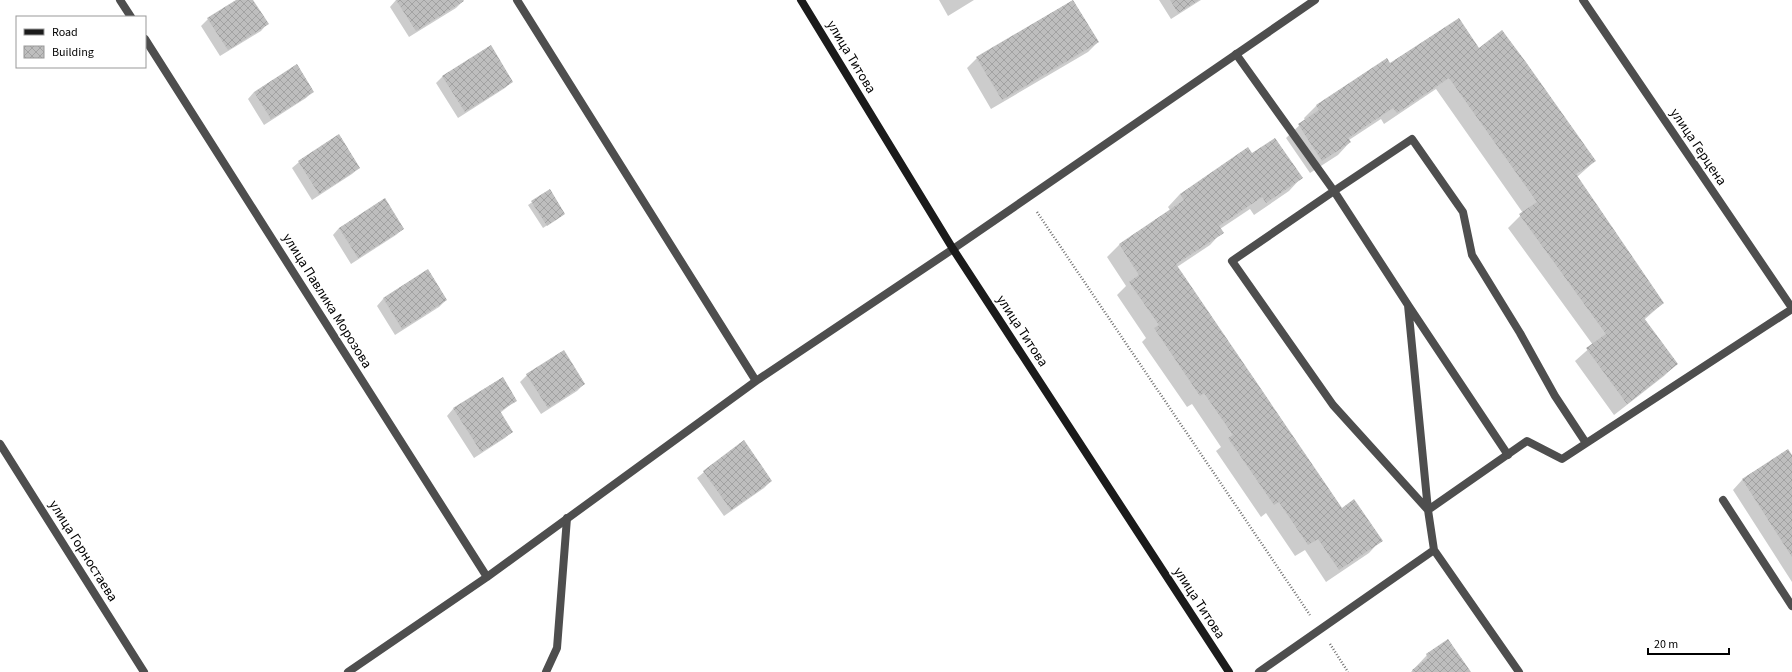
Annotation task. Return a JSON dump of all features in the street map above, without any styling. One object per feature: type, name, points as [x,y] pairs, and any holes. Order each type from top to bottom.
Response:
[{"type":"main road","name":"улица Титова","points":[[801,0],[952,249],[1229,672]]},
{"type":"street","points":[[120,0],[130,16]]},
{"type":"street","points":[[517,0],[756,381]]},
{"type":"street","points":[[348,672],[487,577],[756,381],[952,249],[1315,0]]},
{"type":"street","name":"улица Герцена","points":[[1583,0],[1792,308]]},
{"type":"street","name":"улица Павлика Морозова","points":[[146,41],[487,577]]},
{"type":"street","points":[[1236,54],[1334,191],[1508,454]]},
{"type":"street","points":[[1428,510],[1333,405],[1232,261],[1412,139],[1463,212],[1472,255],[1520,333],[1555,396],[1586,443]]},
{"type":"street","points":[[1408,304],[1428,510],[1434,550],[1519,672]]},
{"type":"street","points":[[1428,510],[1527,441],[1562,459],[1792,308]]},
{"type":"street","name":"улица Горностаева","points":[[0,444],[144,672]]},
{"type":"street","points":[[1723,500],[1792,606]]},
{"type":"street","points":[[546,672],[557,648],[567,518]]},
{"type":"street","points":[[1259,672],[1434,550]]},
{"type":"path","points":[[1027,197],[1348,672]]},
{"type":"building","points":[[236,0],[253,0],[269,24],[228,50],[207,18]]},
{"type":"building","points":[[396,0],[463,0],[464,1],[416,31]]},
{"type":"building","points":[[1073,0],[1099,42],[1002,100],[976,57]]},
{"type":"building","points":[[1170,0],[1199,0],[1178,13]]},
{"type":"building","points":[[1459,18],[1479,48],[1502,30],[1528,65],[1596,161],[1576,174],[1664,303],[1644,318],[1678,364],[1627,404],[1586,348],[1606,334],[1519,214],[1537,202],[1449,78],[1397,113],[1393,108],[1348,138],[1351,142],[1322,161],[1298,124],[1319,110],[1316,105],[1387,58],[1390,63]]},
{"type":"building","points":[[491,45],[513,82],[465,112],[442,76]]},
{"type":"building","points":[[297,64],[314,92],[271,119],[254,92]]},
{"type":"building","points":[[339,134],[360,168],[319,194],[298,161]]},
{"type":"building","points":[[1275,138],[1303,178],[1266,203],[1262,197],[1219,226],[1224,233],[1176,264],[1342,508],[1354,499],[1383,541],[1339,570],[1318,539],[1308,545],[1279,502],[1274,505],[1228,438],[1233,435],[1204,393],[1200,396],[1154,328],[1159,325],[1129,282],[1139,275],[1119,244],[1184,200],[1180,194],[1248,147],[1252,153]]},
{"type":"building","points":[[550,189],[565,214],[547,226],[531,201]]},
{"type":"building","points":[[385,198],[404,229],[358,258],[339,228]]},
{"type":"building","points":[[428,269],[447,300],[402,329],[383,298]]},
{"type":"building","points":[[564,350],[585,384],[548,408],[526,374]]},
{"type":"building","points":[[503,377],[517,401],[500,411],[513,432],[481,452],[453,408]]},
{"type":"building","points":[[744,440],[772,481],[731,510],[703,471]]},
{"type":"building","points":[[1788,449],[1792,455],[1792,557],[1742,479]]},
{"type":"building","points":[[1448,639],[1471,672],[1413,672],[1412,670],[1428,658],[1426,654]]}]
